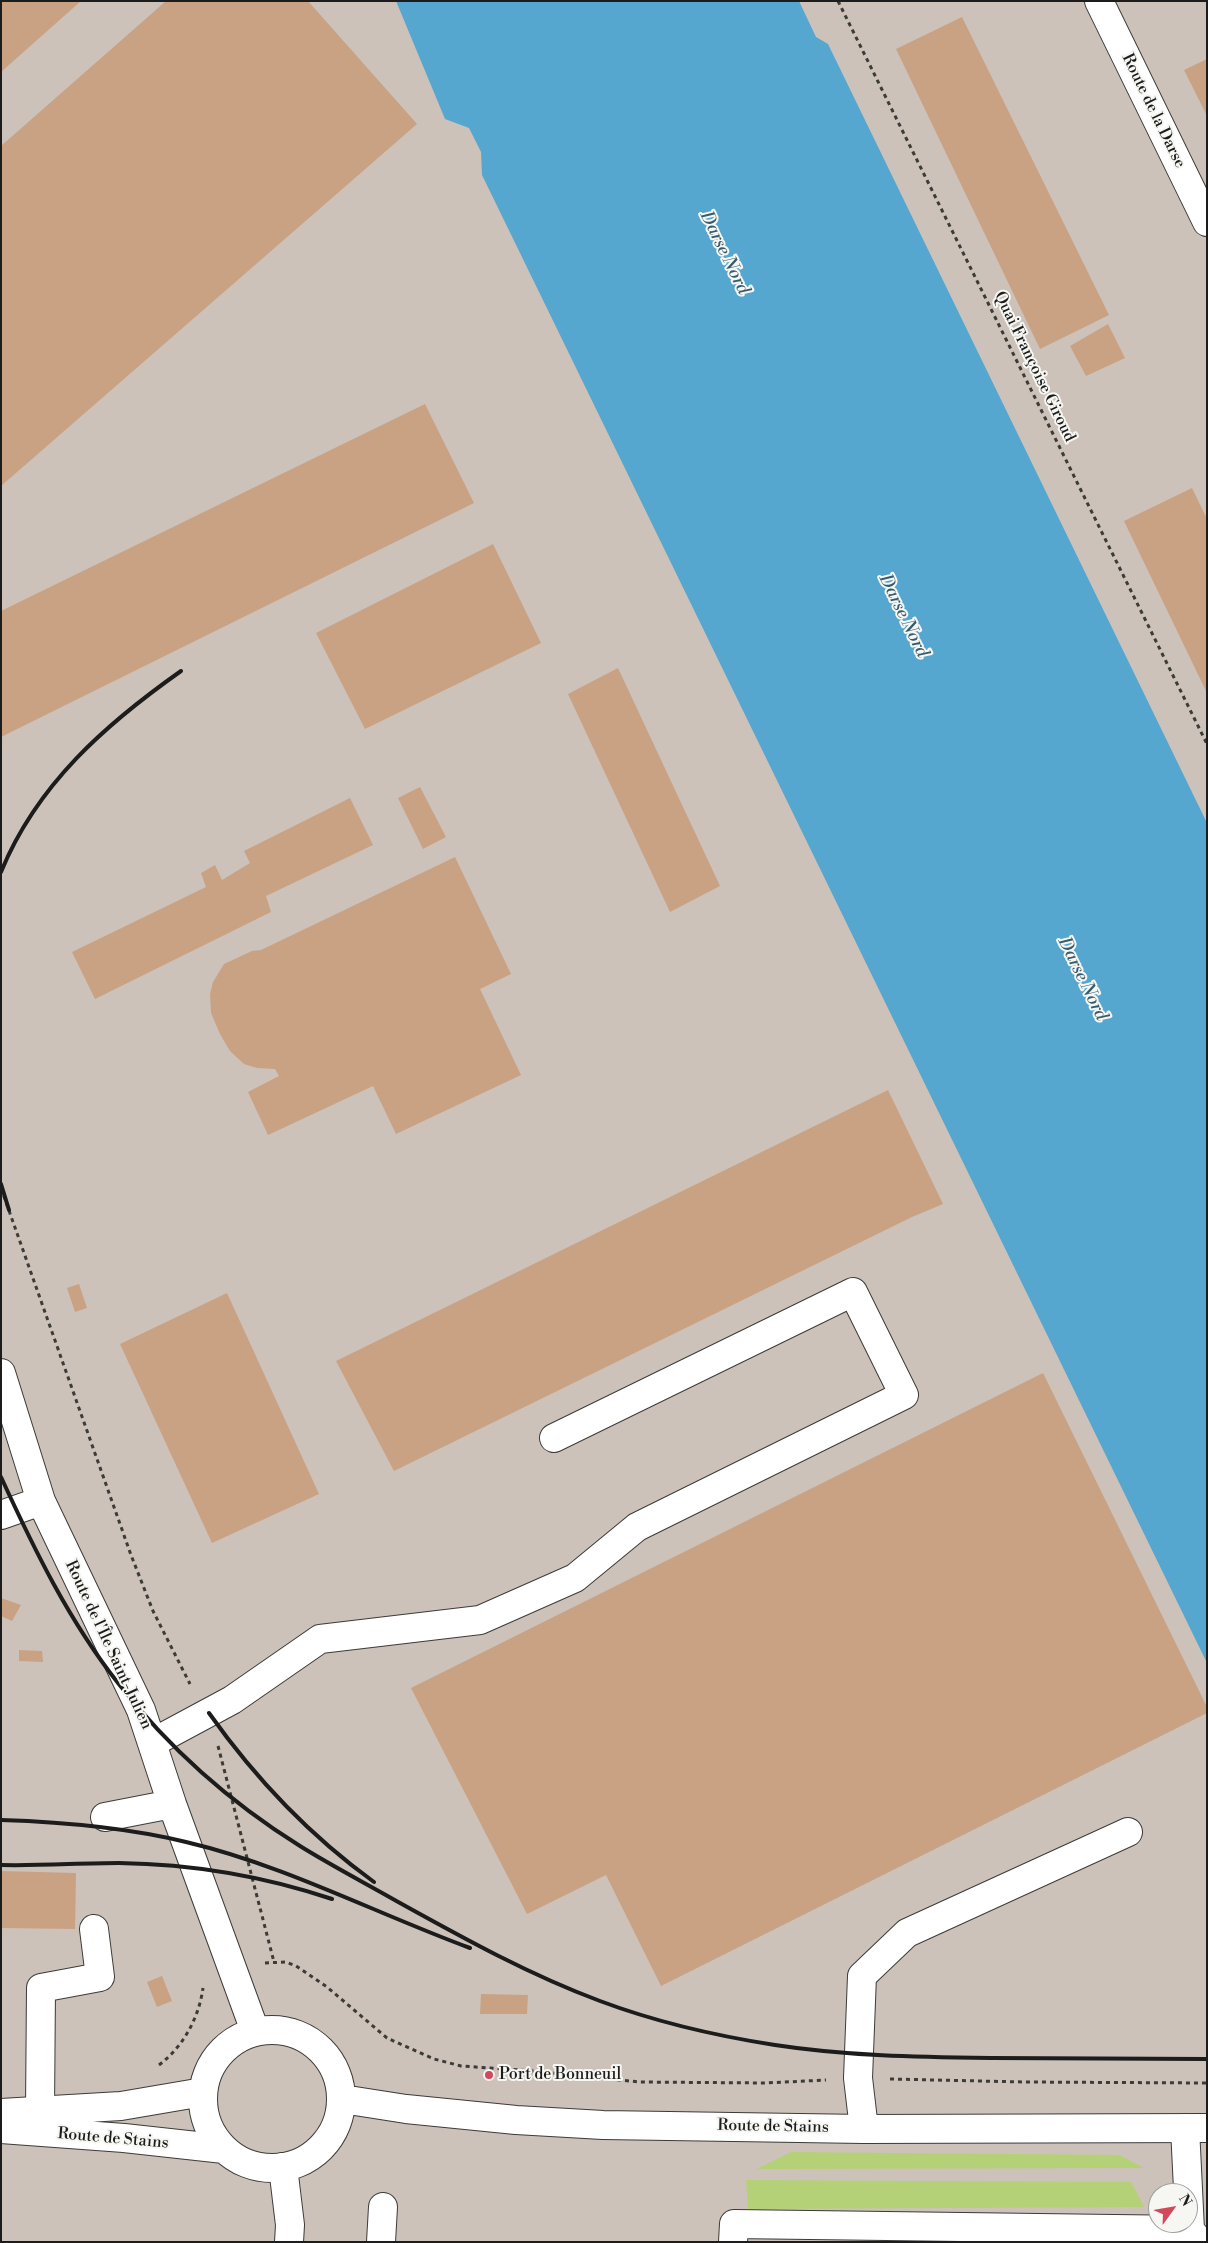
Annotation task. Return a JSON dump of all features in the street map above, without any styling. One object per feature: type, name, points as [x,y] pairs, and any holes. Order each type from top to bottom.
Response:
[{"type":"main road","name":"Route de la Darse","points":[[1099,1],[1207,222]]},
{"type":"main road","points":[[152,1743],[232,1700],[320,1639],[480,1620],[575,1578],[637,1528],[904,1395],[853,1292],[554,1438]]},
{"type":"main road","name":"Route de l'Île Saint-Julien","points":[[1,1373],[41,1501],[141,1710],[172,1804],[255,2031]]},
{"type":"main road","points":[[1,1516],[41,1501]]},
{"type":"main road","points":[[105,1817],[172,1804]]},
{"type":"main road","points":[[864,2129],[858,2078],[862,1976],[907,1933],[1128,1832]]},
{"type":"main road","points":[[40,2110],[41,1988],[100,1977],[94,1928]]},
{"type":"main road","points":[[276,2029],[296,2034],[314,2044],[329,2059],[338,2078],[342,2099],[338,2118],[331,2136],[318,2151],[302,2162],[283,2167],[255,2165],[242,2161],[224,2149],[211,2132],[204,2113],[203,2092],[208,2072],[219,2054],[235,2040],[255,2031],[276,2029]]},
{"type":"main road","name":"Route de Stains","points":[[1,2113],[121,2106],[203,2092]]},
{"type":"main road","name":"Route de Stains","points":[[342,2099],[406,2109],[516,2120],[603,2125],[864,2129],[1196,2128]]},
{"type":"main road","name":"Route de Stains","points":[[1,2128],[124,2138],[224,2149]]},
{"type":"main road","points":[[733,2242],[734,2224],[1193,2238],[1196,2128]]},
{"type":"main road","points":[[283,2167],[290,2225],[289,2242]]},
{"type":"main road","points":[[381,2242],[383,2206]]},
{"type":"path","name":"Quai Françoise Giroud","points":[[838,1],[1207,744]]},
{"type":"path","points":[[1,1188],[140,1580],[177,1661],[209,1713],[274,1962]]},
{"type":"path","points":[[157,2067],[173,2052],[196,2019],[206,1982],[233,1971],[261,1963],[286,1962],[296,1966],[327,1988],[387,2038],[434,2059],[461,2066],[534,2071],[639,2082],[765,2083],[858,2078],[1025,2082],[1207,2083]]},
{"type":"shaded area","name":"Port de Bonneuil","points":[[1,1],[1207,1],[1207,2242],[1,2242]]},
{"type":"green space","points":[[791,2152],[1119,2155],[1144,2168],[757,2169]]},
{"type":"green space","points":[[746,2180],[1131,2182],[1144,2207],[748,2209]]},
{"type":"water","name":"Darse Nord","points":[[396,1],[799,1],[816,37],[828,44],[1207,823],[1207,1663],[482,175],[481,152],[469,128],[445,119]]},
{"type":"building","points":[[1,1],[81,1],[1,72]]},
{"type":"building","points":[[166,1],[308,1],[417,124],[1,486],[1,146]]},
{"type":"building","points":[[962,17],[1109,315],[1040,349],[896,49]]},
{"type":"building","points":[[1207,59],[1207,116],[1184,70]]},
{"type":"building","points":[[1108,324],[1125,358],[1086,376],[1070,346]]},
{"type":"building","points":[[425,404],[474,503],[1,737],[1,611]]},
{"type":"building","points":[[1192,488],[1207,519],[1207,693],[1124,521]]},
{"type":"building","points":[[493,544],[541,643],[365,729],[316,633]]},
{"type":"building","points":[[618,668],[720,886],[670,912],[568,694]]},
{"type":"building","points":[[420,787],[446,837],[423,849],[398,798]]},
{"type":"building","points":[[350,798],[373,845],[266,896],[271,912],[95,999],[72,952],[206,887],[201,873],[215,865],[222,880],[250,863],[244,851]]},
{"type":"building","points":[[455,857],[511,974],[480,989],[521,1075],[396,1134],[373,1086],[268,1135],[248,1092],[279,1076],[275,1069],[257,1068],[244,1064],[230,1051],[220,1034],[211,1013],[210,994],[213,982],[224,964],[252,951],[261,950]]},
{"type":"building","points":[[888,1090],[943,1204],[912,1217],[394,1471],[336,1361]]},
{"type":"building","points":[[79,1284],[87,1308],[75,1312],[67,1288]]},
{"type":"building","points":[[227,1293],[319,1494],[212,1543],[120,1344]]},
{"type":"building","points":[[1043,1373],[1207,1707],[1207,1713],[661,1986],[606,1875],[527,1914],[411,1688]]},
{"type":"building","points":[[1,1598],[21,1605],[12,1621],[1,1616]]},
{"type":"building","points":[[19,1650],[42,1651],[43,1662],[19,1661]]},
{"type":"building","points":[[1,1871],[76,1873],[75,1929],[1,1928]]},
{"type":"building","points":[[162,1976],[172,2001],[157,2007],[147,1982]]},
{"type":"building","points":[[481,1994],[528,1995],[527,2014],[480,2014]]},
{"type":"railway","points":[[1,872],[16,840],[34,811],[76,758],[126,712],[181,671]]},
{"type":"railway","points":[[1,1184],[9,1210]]},
{"type":"railway","points":[[1,1477],[26,1531],[68,1610],[84,1635],[137,1707],[179,1751],[249,1811],[300,1846],[473,1943],[523,1968],[600,2001],[665,2022],[709,2033],[802,2049],[855,2054],[936,2057],[1207,2059]]},
{"type":"railway","points":[[209,1713],[245,1760],[284,1804],[327,1845],[374,1882]]},
{"type":"railway","points":[[1,1820],[47,1822],[117,1829],[186,1842],[258,1863],[294,1876],[470,1948]]},
{"type":"railway","points":[[1,1865],[119,1863],[173,1866],[253,1878],[332,1899]]},
{"type":"place","name":"Port de Bonneuil","points":[[489,2075]]}]
